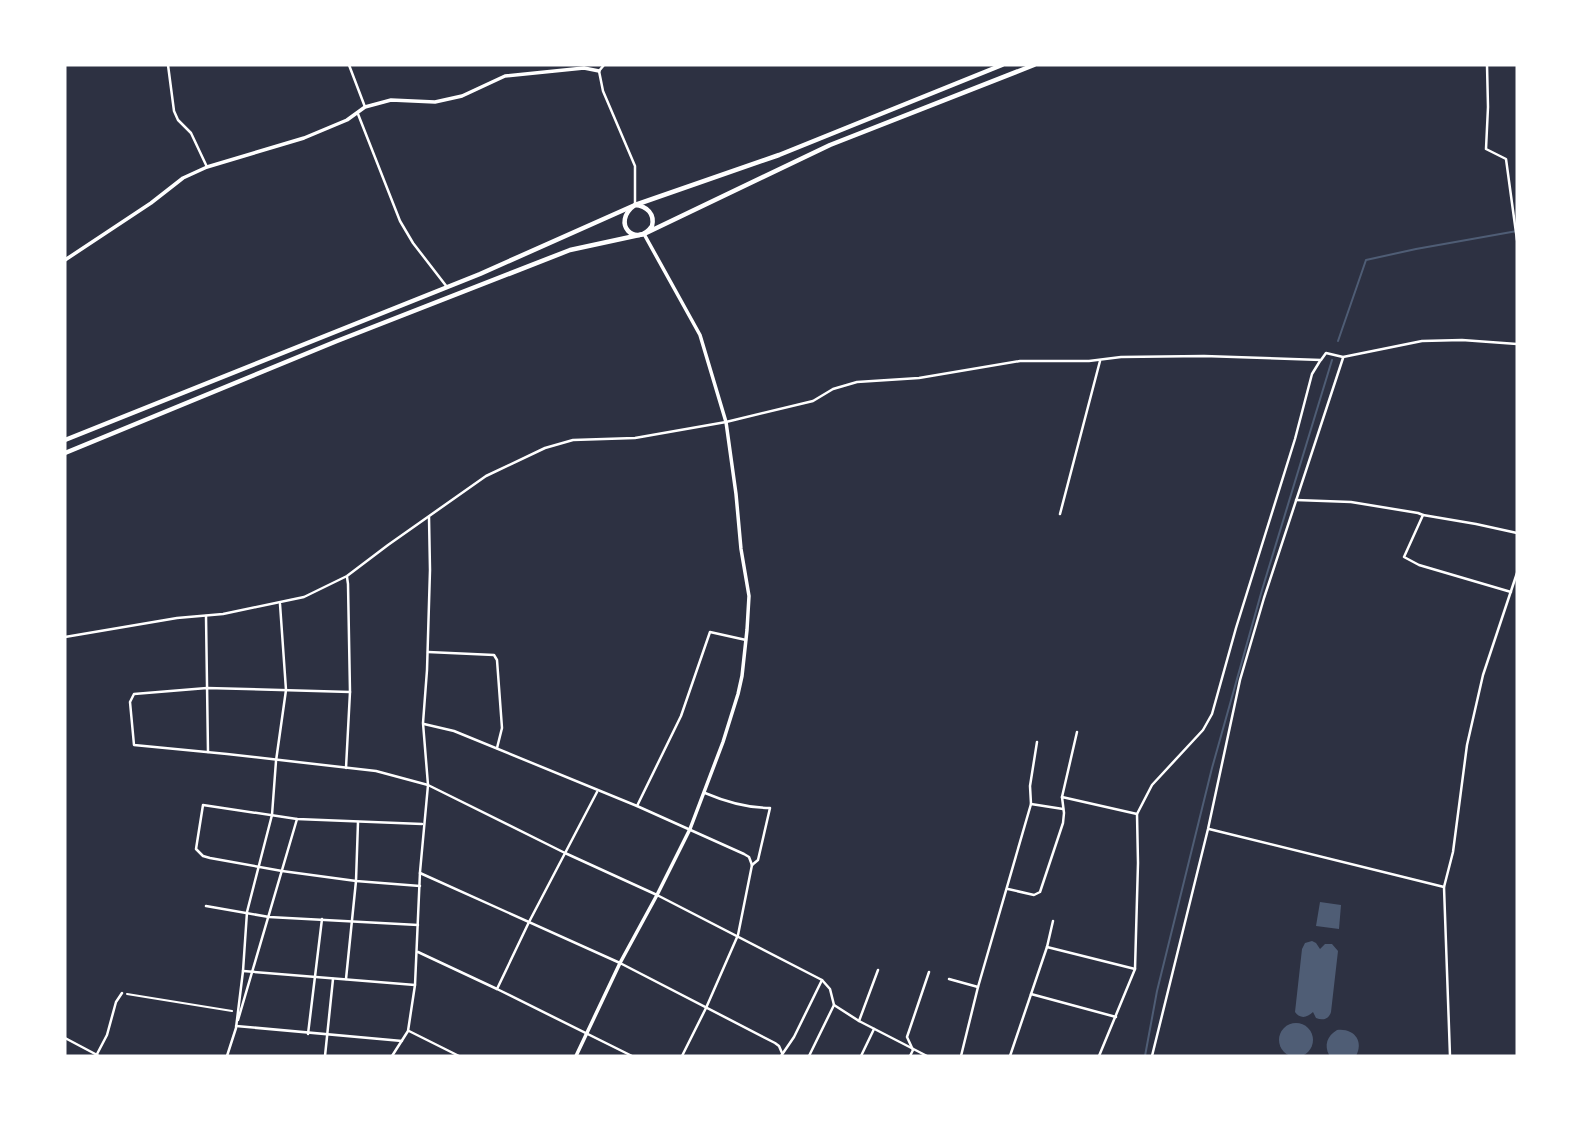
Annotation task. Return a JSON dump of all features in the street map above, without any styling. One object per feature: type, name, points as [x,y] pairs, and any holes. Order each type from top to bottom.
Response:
[{"type":"highway","points":[[65,440],[447,287],[635,205],[779,155],[1002,65]]},
{"type":"highway","points":[[65,453],[337,341],[570,250],[644,234],[652,226],[653,217],[643,206],[635,205],[628,210],[624,218],[626,228],[632,234],[637,236],[644,234],[830,145],[1034,65]]},
{"type":"street","points":[[168,65],[174,111],[178,120],[191,133],[207,167]]},
{"type":"street","points":[[349,65],[365,107]]},
{"type":"street","points":[[599,71],[604,65]]},
{"type":"street","points":[[1487,65],[1486,149],[1506,159],[1517,238]]},
{"type":"street","points":[[65,260],[151,203],[183,178],[207,167],[304,138],[347,120],[365,107],[391,100],[435,102],[462,96],[505,75],[584,68],[599,71]]},
{"type":"street","points":[[599,71],[603,91],[635,166],[635,205]]},
{"type":"street","points":[[357,112],[400,221],[413,243],[447,287]]},
{"type":"street","points":[[576,1056],[690,829],[738,694],[746,640],[749,596],[726,422],[700,335],[644,234]]},
{"type":"street","points":[[1100,1056],[1135,970],[1137,814],[1152,785],[1203,730],[1212,714],[1312,374],[1326,353],[1343,357],[1422,341],[1462,340],[1517,344]]},
{"type":"street","points":[[65,636],[177,618],[223,614],[304,597],[346,576],[486,476],[545,448],[573,440],[635,438],[726,422],[813,401],[833,389],[857,382],[919,378],[1020,361],[1204,356],[1321,360]]},
{"type":"street","points":[[1152,1056],[1208,829],[1240,680],[1343,357]]},
{"type":"street","points":[[1060,513],[1101,359]]},
{"type":"street","points":[[1296,500],[1351,502],[1517,533]]},
{"type":"street","points":[[1423,515],[1404,557],[1419,565],[1511,592]]},
{"type":"street","points":[[392,1056],[408,1031],[415,985],[420,872],[428,785],[423,723],[428,652],[429,517]]},
{"type":"street","points":[[1450,1056],[1444,887],[1453,852],[1467,745],[1483,675],[1517,573]]},
{"type":"street","points":[[346,576],[350,692],[346,768]]},
{"type":"street","points":[[236,1028],[247,912],[272,815],[286,690],[280,602]]},
{"type":"street","points":[[206,615],[208,752]]},
{"type":"street","points":[[637,806],[681,716],[710,632],[746,640]]},
{"type":"street","points":[[428,652],[494,655],[498,660],[502,728],[497,749]]},
{"type":"street","points":[[350,692],[207,688],[134,694],[130,702],[134,745],[376,771],[428,785],[657,895],[822,979],[830,989],[834,1005],[809,1056]]},
{"type":"street","points":[[423,723],[454,732],[637,806],[749,857],[752,865],[738,935],[682,1056]]},
{"type":"street","points":[[1007,889],[1034,895],[1040,892],[1063,823],[1062,797],[1077,733]]},
{"type":"street","points":[[961,1056],[1031,804],[1030,786],[1037,741]]},
{"type":"street","points":[[497,989],[597,791]]},
{"type":"street","points":[[704,793],[733,804],[770,808],[758,860],[752,865]]},
{"type":"street","points":[[1062,797],[1137,814]]},
{"type":"street","points":[[1031,804],[1064,810]]},
{"type":"street","points":[[420,886],[282,871],[210,858],[203,856],[197,849],[203,805],[297,820],[424,824]]},
{"type":"street","points":[[227,1056],[297,820]]},
{"type":"street","points":[[346,979],[356,881],[358,821]]},
{"type":"street","points":[[1208,829],[1444,887]]},
{"type":"street","points":[[420,872],[620,964],[775,1043],[779,1046],[781,1055]]},
{"type":"street","points":[[206,906],[269,917],[418,925]]},
{"type":"street","points":[[308,1034],[322,919]]},
{"type":"street","points":[[1010,1056],[1047,947],[1053,921]]},
{"type":"street","points":[[1047,947],[1135,970]]},
{"type":"street","points":[[417,951],[632,1056]]},
{"type":"street","points":[[859,1021],[878,970]]},
{"type":"street","points":[[243,971],[415,985]]},
{"type":"street","points":[[913,1050],[907,1037],[929,972]]},
{"type":"street","points":[[325,1056],[333,979]]},
{"type":"street","points":[[781,1055],[794,1037],[822,979]]},
{"type":"street","points":[[949,979],[978,987]]},
{"type":"street","points":[[65,1038],[97,1056],[107,1035],[116,1002],[122,993]]},
{"type":"street","points":[[1031,993],[1116,1017]]},
{"type":"street","points":[[834,1005],[927,1056]]},
{"type":"street","points":[[236,1028],[402,1041]]},
{"type":"street","points":[[861,1056],[874,1029]]},
{"type":"street","points":[[408,1031],[459,1056]]},
{"type":"street","points":[[910,1056],[913,1050]]},
{"type":"path","points":[[122,993],[237,1012]]},
{"type":"water","points":[[1320,902],[1341,905],[1339,929],[1316,926]]},
{"type":"water","points":[[1312,941],[1320,949],[1325,944],[1332,944],[1338,951],[1331,1012],[1323,1019],[1316,1018],[1313,1012],[1304,1017],[1295,1012],[1302,949],[1305,943]]},
{"type":"water","points":[[1296,1023],[1308,1028],[1313,1040],[1308,1052],[1296,1057],[1284,1052],[1279,1040],[1284,1028]]},
{"type":"water","points":[[1337,1030],[1348,1031],[1356,1037],[1359,1045],[1356,1056],[1329,1055],[1327,1041]]},
{"type":"waterway","points":[[1338,341],[1366,260],[1517,231]]},
{"type":"waterway","points":[[1145,1056],[1157,991],[1212,768],[1262,590],[1332,360]]}]
